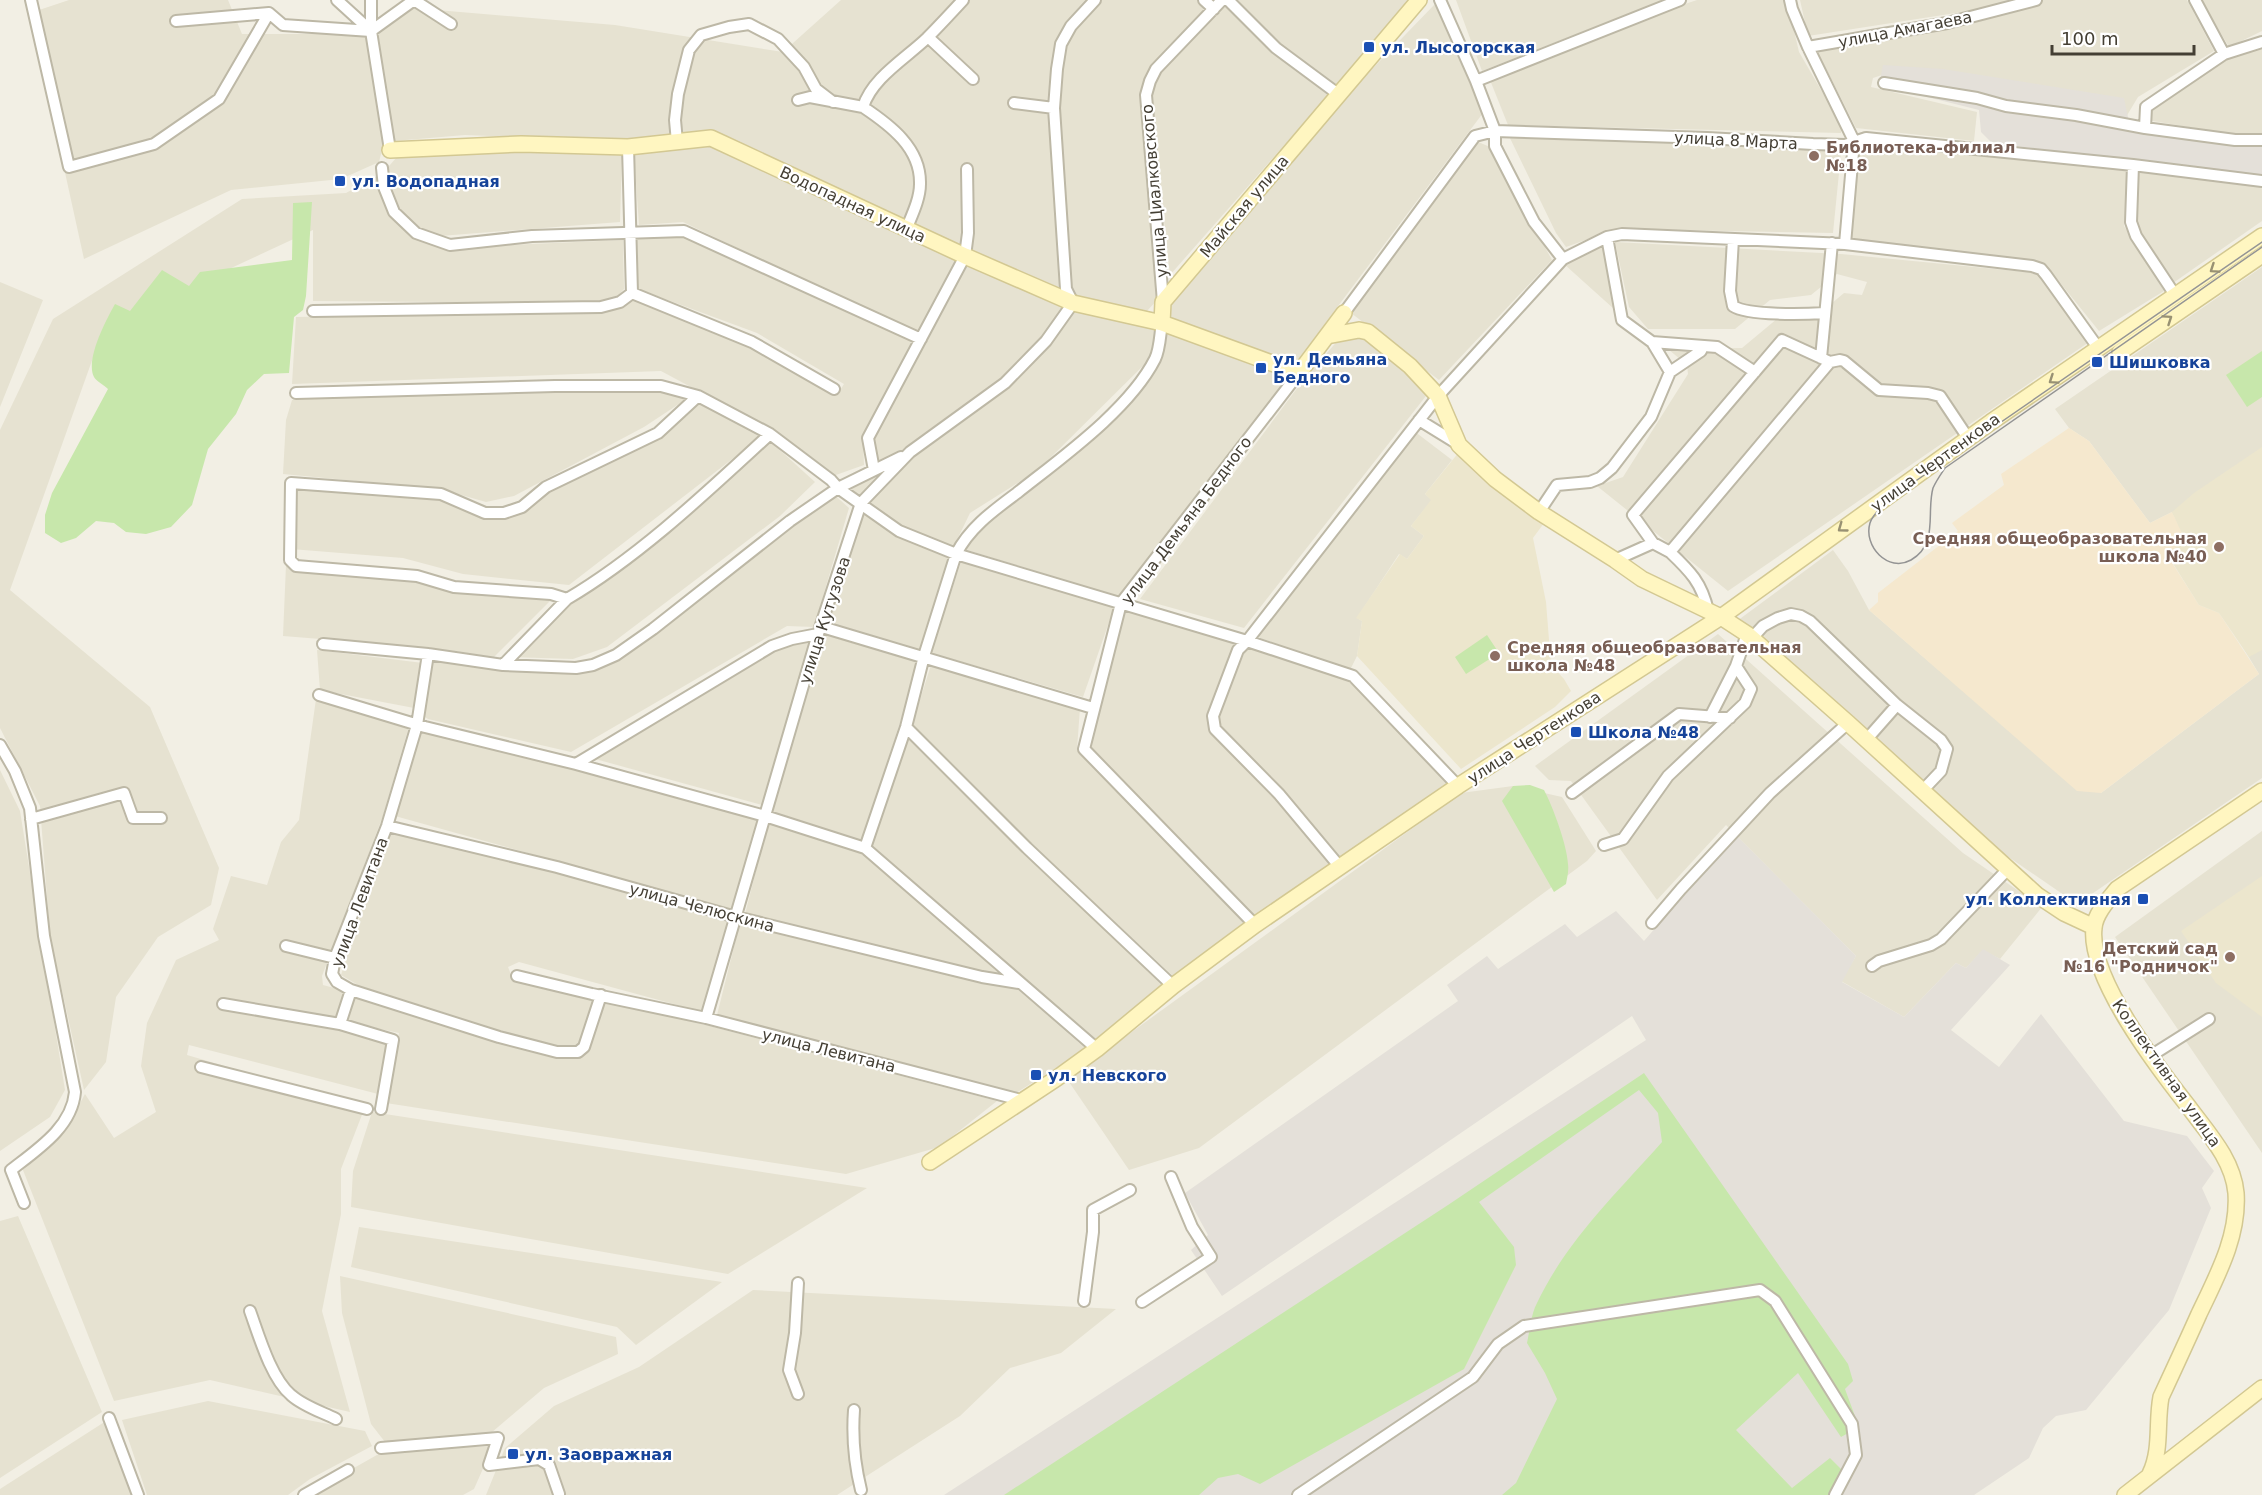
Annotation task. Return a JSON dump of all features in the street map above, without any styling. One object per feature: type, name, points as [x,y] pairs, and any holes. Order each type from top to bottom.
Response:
[{"type":"street","points":[[31,0],[69,167],[154,144],[219,99],[269,13]]},
{"type":"street","points":[[337,0],[371,31]]},
{"type":"street","points":[[371,0],[371,31],[390,150]]},
{"type":"street","points":[[176,21],[269,13],[283,25],[371,31],[414,0],[451,24]]},
{"type":"street","points":[[863,107],[866,98],[880,80],[928,37],[963,0]]},
{"type":"street","points":[[1073,303],[1066,289],[1054,108],[1061,44],[1071,26],[1095,0]]},
{"type":"street","points":[[1204,0],[1214,9]]},
{"type":"street","name":"улица Циалковского","points":[[1163,302],[1146,95],[1156,69],[1222,0]]},
{"type":"street","points":[[1228,0],[1276,48],[1338,94]]},
{"type":"street","name":"Майская улица","points":[[1163,302],[1419,0]]},
{"type":"street","points":[[1440,0],[1476,81],[1495,131],[1495,146],[1534,222],[1563,259]]},
{"type":"street","points":[[1476,81],[1680,0]]},
{"type":"street","points":[[1790,0],[1808,47],[1854,141],[1845,244]]},
{"type":"street","name":"улица Амагаева","points":[[1808,47],[1947,23],[2036,0]]},
{"type":"street","points":[[2194,0],[2224,54]]},
{"type":"street","points":[[677,142],[675,120],[678,94],[689,50],[701,35],[729,27],[749,24],[778,39],[804,67],[816,89],[833,102]]},
{"type":"street","points":[[928,37],[973,79]]},
{"type":"street","points":[[2145,128],[2146,106],[2224,54],[2262,42]]},
{"type":"street","points":[[1884,83],[1977,98],[2006,106],[2076,115],[2145,128],[2235,140],[2262,140]]},
{"type":"street","points":[[798,100],[810,97],[863,107],[883,120],[911,148],[919,170],[920,185],[906,230]]},
{"type":"street","points":[[1014,103],[1054,108]]},
{"type":"street","name":"улица 8 Марта","points":[[1495,131],[1813,144],[1845,144],[1866,138],[2133,165],[2262,181]]},
{"type":"street","name":"улица Демьяна Бедного","points":[[1255,925],[1084,749],[1121,603],[1299,373],[1475,136],[1495,131]]},
{"type":"street","name":"Водопадная улица","points":[[390,150],[520,144],[628,147],[711,138],[906,230],[1073,303],[1162,323],[1299,373]]},
{"type":"street","points":[[628,147],[632,293]]},
{"type":"street","points":[[2133,165],[2131,222],[2136,236],[2175,296]]},
{"type":"street","points":[[382,168],[384,187],[394,212],[416,233],[450,244],[532,236],[684,231],[921,339]]},
{"type":"street","points":[[874,470],[868,438],[965,256],[968,233],[967,169]]},
{"type":"street","points":[[1340,867],[1279,794],[1215,729],[1213,716],[1217,705],[1238,650],[1438,396],[1563,259],[1607,237],[1622,234],[1845,244],[2032,266],[2041,269],[2099,349]]},
{"type":"street","name":"улица Чертенкова","points":[[930,1162],[1097,1049],[1173,986],[1255,925],[1714,614],[2262,236]]},
{"type":"street","points":[[1607,237],[1622,320],[1652,342],[1670,372]]},
{"type":"street","points":[[1733,239],[1730,291],[1733,306],[1748,312],[1801,315],[1826,313]]},
{"type":"street","points":[[1670,552],[1826,360],[1826,313],[1832,243]]},
{"type":"street","points":[[2120,352],[2262,255]]},
{"type":"street","points":[[313,311],[601,307],[620,302],[632,293]]},
{"type":"street","points":[[632,293],[752,342],[834,389]]},
{"type":"street","points":[[865,848],[906,726],[924,657],[956,554],[964,539],[980,521],[1081,441],[1141,381],[1156,357],[1163,302]]},
{"type":"street","name":"улица Кутузова","points":[[706,1018],[820,631],[861,503],[910,452],[1005,383],[1046,341],[1073,303]]},
{"type":"street","points":[[1327,336],[1359,330],[1368,332],[1410,366],[1438,396],[1459,445]]},
{"type":"street","points":[[1714,614],[1701,587],[1683,564],[1670,552],[1653,543],[1633,515],[1782,340],[1826,360],[1844,361],[1880,390],[1941,396],[1968,438]]},
{"type":"street","points":[[1652,342],[1717,347],[1755,372]]},
{"type":"street","points":[[1539,512],[1557,485],[1590,482],[1600,478],[1612,468],[1651,417],[1670,372],[1701,351],[1703,346]]},
{"type":"street","points":[[296,393],[555,386],[661,386],[698,396],[770,434],[831,480],[838,488],[899,531],[956,554],[1247,641],[1353,676],[1458,786]]},
{"type":"street","points":[[567,599],[551,594],[454,586],[417,576],[296,566],[290,560],[291,483],[441,494],[485,513],[504,513],[522,507],[546,487],[658,433],[698,396]]},
{"type":"street","points":[[1419,420],[1459,445],[1495,479],[1539,512],[1642,579],[1714,614],[1749,636],[1867,739],[2037,895],[2064,913],[2094,927],[2103,907],[2117,889],[2262,791]]},
{"type":"street","points":[[503,665],[567,599],[600,580],[719,481],[770,434]]},
{"type":"street","points":[[323,644],[428,654],[503,665],[576,668],[593,665],[616,655],[653,629],[790,521],[838,488],[910,452]]},
{"type":"street","points":[[1615,560],[1653,543]]},
{"type":"street","points":[[1710,717],[1749,636],[1770,620],[1791,615],[1801,616],[1823,631],[1858,670],[1941,740],[1947,749],[1941,771],[1923,790]]},
{"type":"street","points":[[576,764],[772,645],[820,631],[924,657],[1093,708]]},
{"type":"street","name":"улица Левитана","points":[[428,654],[417,725],[387,826],[335,958],[332,974],[337,982],[351,990],[460,1026],[557,1052],[578,1052],[584,1047],[601,995]]},
{"type":"street","points":[[1604,845],[1623,839],[1668,776],[1745,704],[1751,689],[1736,666]]},
{"type":"street","points":[[319,695],[417,725],[576,764],[765,816],[865,848],[1097,1049]]},
{"type":"street","points":[[1867,739],[1897,705]]},
{"type":"street","points":[[1572,793],[1679,714],[1730,718]]},
{"type":"street","points":[[1652,923],[1770,794],[1848,723]]},
{"type":"street","points":[[906,726],[1028,848],[1173,986]]},
{"type":"street","points":[[0,745],[15,771],[30,808],[44,936],[75,1092],[74,1106],[62,1125],[11,1170],[24,1203]]},
{"type":"street","points":[[31,819],[124,793],[133,818],[161,818]]},
{"type":"street","name":"улица Челюскина","points":[[387,826],[557,867],[736,917],[1019,983]]},
{"type":"street","points":[[1872,966],[1879,961],[1931,945],[1941,939],[2008,869]]},
{"type":"street","name":"Коллективная улица","points":[[2094,927],[2095,952],[2108,988],[2225,1158],[2236,1192],[2234,1219],[2225,1258],[2161,1397],[2158,1411],[2159,1447],[2150,1474]]},
{"type":"street","points":[[286,946],[335,958]]},
{"type":"street","name":"улица Левитана","points":[[517,976],[706,1018],[1021,1100]]},
{"type":"street","points":[[340,1024],[351,990]]},
{"type":"street","points":[[223,1004],[340,1024],[393,1040],[381,1109]]},
{"type":"street","points":[[2152,1055],[2209,1019]]},
{"type":"street","points":[[201,1067],[367,1109]]},
{"type":"street","points":[[1142,1302],[1211,1257],[1192,1227],[1171,1178]]},
{"type":"street","points":[[1084,1300],[1093,1232],[1093,1210],[1130,1191]]},
{"type":"street","points":[[798,1282],[795,1333],[789,1370],[798,1394]]},
{"type":"street","points":[[1298,1495],[1473,1377],[1498,1344],[1524,1326],[1760,1290],[1775,1301],[1852,1424],[1856,1455],[1835,1495]]},
{"type":"street","points":[[250,1311],[265,1352],[278,1378],[291,1395],[336,1419]]},
{"type":"street","points":[[2125,1495],[2262,1388]]},
{"type":"street","points":[[854,1410],[852,1436],[855,1466],[861,1490]]},
{"type":"street","points":[[109,1418],[138,1495]]},
{"type":"street","points":[[381,1448],[498,1438],[489,1465],[538,1459],[549,1465],[559,1494]]},
{"type":"street","points":[[2159,1447],[2172,1457]]},
{"type":"street","points":[[304,1495],[348,1470]]},
{"type":"shaded area","points":[[69,0],[228,0],[242,34],[367,34],[383,146],[379,162],[341,179],[231,190],[84,259],[30,13]]},
{"type":"shaded area","points":[[841,0],[1212,0],[1146,75],[1142,93],[1158,299],[1147,311],[1065,295],[712,132],[628,141],[465,135],[394,141],[378,33],[413,8],[615,25],[783,52]]},
{"type":"shaded area","points":[[1233,0],[1412,0],[1337,87],[1282,47]]},
{"type":"shaded area","points":[[1456,0],[1664,0],[1482,71]]},
{"type":"shaded area","points":[[1697,0],[1787,0],[1799,52],[1842,126],[1841,133],[1508,125],[1490,80]]},
{"type":"shaded area","points":[[1800,0],[2012,0],[1988,8],[1808,36]]},
{"type":"shaded area","points":[[2041,0],[2187,0],[2214,51],[2138,97],[2126,117],[1882,75],[1873,78],[1871,87],[1977,112],[1974,141],[1856,128],[1813,43],[1989,16]]},
{"type":"shaded area","points":[[2201,0],[2262,0],[2262,31],[2229,47]]},
{"type":"shaded area","points":[[1435,4],[1483,113],[1293,366],[1169,320],[1168,303],[1344,98]]},
{"type":"shaded area","points":[[1226,5],[1329,94],[1170,275],[1150,93],[1157,75]]},
{"type":"shaded area","points":[[2262,41],[2262,133],[2235,135],[2147,120],[2148,102]]},
{"type":"shaded area","points":[[1883,65],[1943,69],[2124,98],[2130,127],[2262,144],[2262,177],[1992,143],[1981,132],[1979,110],[1879,85]]},
{"type":"shaded area","points":[[1508,134],[1707,144],[1842,143],[1833,233],[1616,229],[1566,247],[1556,233]]},
{"type":"shaded area","points":[[1868,138],[2129,169],[2124,226],[2164,291],[2099,331],[2045,264],[1846,240],[1851,144]]},
{"type":"shaded area","points":[[1476,141],[1490,147],[1552,260],[1439,380],[1351,313]]},
{"type":"shaded area","points":[[713,145],[912,235],[957,261],[919,335],[683,222],[639,225],[634,153]]},
{"type":"shaded area","points":[[522,150],[622,153],[620,222],[440,236],[442,248],[623,240],[624,289],[616,298],[598,303],[313,301],[313,230],[104,327],[10,590],[150,707],[219,868],[211,905],[158,937],[116,997],[106,1062],[84,1090],[50,936],[40,806],[0,728],[0,430],[53,319],[242,199],[346,193],[383,173],[396,158]]},
{"type":"shaded area","points":[[2138,171],[2262,185],[2262,221],[2173,283],[2134,224]]},
{"type":"shaded area","points":[[683,236],[915,342],[863,440],[864,465],[833,476],[773,431],[661,371],[292,384],[296,317],[606,311],[634,300],[748,347],[837,395],[844,384],[757,333],[638,289],[636,237]]},
{"type":"shaded area","points":[[1615,242],[1841,254],[2037,273],[2089,342],[1728,591],[1597,486],[1623,477],[1688,374],[1687,365],[1668,349],[1742,348],[1778,318],[1819,314],[1844,293],[1862,295],[1867,282],[1837,274],[1811,295],[1770,300],[1735,329],[1648,329],[1629,307]]},
{"type":"shaded area","points":[[1604,246],[1614,309],[1564,264]]},
{"type":"shaded area","points":[[967,264],[1064,306],[1041,340],[1002,381],[909,448],[877,465],[873,439]]},
{"type":"shaded area","points":[[2262,267],[2262,778],[2077,904],[1978,836],[1737,621],[1833,550],[1848,571],[1869,610],[1948,678],[2101,793],[2259,674],[2172,512],[2150,523],[2089,441],[2069,428],[2055,409]]},
{"type":"shaded area","points":[[0,282],[43,300],[0,407]]},
{"type":"shaded area","points":[[1074,310],[1158,327],[1153,356],[1038,470],[970,513],[954,546],[903,527],[847,489],[1008,387]]},
{"type":"shaded area","points":[[1352,324],[1433,387],[1244,628],[1140,599],[1301,383]]},
{"type":"shaded area","points":[[1166,328],[1289,376],[1119,597],[964,549],[978,519],[1047,477],[1161,359]]},
{"type":"shaded area","points":[[552,385],[660,385],[691,396],[644,427],[514,496],[486,502],[440,489],[283,474],[286,420],[292,400]]},
{"type":"shaded area","points":[[701,401],[762,436],[569,585],[463,574],[403,558],[291,549],[294,487],[438,497],[483,509],[514,508]]},
{"type":"shaded area","points":[[2069,428],[2089,441],[2150,523],[2172,512],[2186,540],[2167,555],[2199,605],[2219,613],[2259,674],[2101,793],[2077,791],[1869,610],[1878,602],[1878,593],[1958,531],[1952,523],[2004,485],[2001,474]]},
{"type":"shaded area","points":[[1414,431],[1452,460],[1425,494],[1432,500],[1411,526],[1424,536],[1407,559],[1399,554],[1357,618],[1362,621],[1357,656],[1350,670],[1252,635]]},
{"type":"shaded area","points":[[771,442],[815,482],[780,516],[607,647],[573,659],[509,657],[576,595]]},
{"type":"shaded area","name":"Средняя общеобразовательная школа №40","points":[[2262,447],[2262,650],[2249,657],[2219,613],[2199,605],[2167,554],[2185,540],[2172,512],[2194,493]]},
{"type":"shaded area","points":[[1459,452],[1547,519],[1533,538],[1546,602],[1551,665],[1571,691],[1555,707],[1461,769],[1357,656],[1362,621],[1356,618],[1400,554],[1407,559],[1424,536],[1411,526],[1431,500],[1425,494]]},
{"type":"shaded area","points":[[830,491],[849,508],[814,627],[787,626],[571,752],[428,719],[422,715],[433,659],[576,671],[617,651]]},
{"type":"shaded area","points":[[863,513],[897,537],[955,554],[923,652],[829,623]]},
{"type":"shaded area","points":[[962,559],[1115,605],[1083,697],[931,653]]},
{"type":"shaded area","points":[[286,565],[405,574],[443,584],[557,594],[494,657],[433,648],[283,636]]},
{"type":"shaded area","points":[[1125,608],[1238,641],[1207,713],[1209,732],[1274,797],[1332,865],[1254,919],[1088,748]]},
{"type":"shaded area","points":[[823,632],[920,659],[862,843],[770,813]]},
{"type":"shaded area","points":[[1718,634],[1963,853],[2042,907],[2000,959],[1983,950],[1966,968],[1956,963],[1904,1017],[1841,981],[1856,956],[1726,825],[1657,900],[1571,781],[1549,780],[1535,766]]},
{"type":"shaded area","points":[[791,639],[810,641],[762,805],[588,757]]},
{"type":"shaded area","points":[[1248,644],[1350,679],[1451,784],[1342,861],[1222,729],[1219,715]]},
{"type":"shaded area","points":[[317,650],[423,663],[414,708],[320,690]]},
{"type":"shaded area","points":[[931,665],[1080,708],[1077,749],[1244,922],[1174,977],[1037,849],[912,725]]},
{"type":"shaded area","points":[[316,699],[410,723],[383,816],[322,976],[323,985],[345,991],[336,1019],[227,998],[216,1005],[340,1030],[386,1044],[378,1094],[189,1045],[187,1055],[365,1107],[341,1169],[341,1214],[322,1311],[350,1412],[210,1380],[114,1401],[19,1160],[65,1131],[85,1094],[114,1138],[156,1112],[141,1066],[147,1023],[176,960],[219,940],[213,929],[231,876],[267,885],[281,842],[299,820]]},
{"type":"shaded area","points":[[419,726],[758,819],[732,910],[395,816]]},
{"type":"shaded area","points":[[907,737],[1167,985],[1095,1039],[1023,982],[872,845]]},
{"type":"shaded area","points":[[0,770],[20,811],[65,1090],[50,1117],[0,1151]]},
{"type":"shaded area","points":[[1513,786],[1562,797],[1596,851],[1587,861],[1199,1148],[1129,1170],[1067,1079],[1461,793]]},
{"type":"shaded area","points":[[768,823],[860,851],[1007,978],[745,914]]},
{"type":"shaded area","points":[[389,826],[731,920],[703,1012],[519,962],[508,967],[514,982],[591,995],[997,1101],[939,1147],[846,1174],[386,1103],[399,1033],[348,1022],[358,985],[341,975]]},
{"type":"shaded area","points":[[2262,831],[2262,1153],[2115,937]]},
{"type":"shaded area","points":[[1736,835],[1856,956],[1842,982],[1904,1017],[1956,963],[1966,968],[1983,949],[2010,965],[1951,1030],[1999,1067],[2041,1014],[2124,1121],[2187,1136],[2214,1171],[2202,1188],[2211,1208],[2169,1310],[2086,1410],[2056,1416],[2043,1428],[2029,1458],[1974,1495],[944,1495],[1646,1040],[1632,1016],[1222,1296],[1191,1250],[1208,1235],[1185,1193],[1458,1001],[1447,985],[1487,956],[1498,969],[1565,924],[1577,937],[1616,911],[1644,941]]},
{"type":"shaded area","name":"Детский сад №16 \"Родничок\"","points":[[2262,876],[2262,1017],[2216,983],[2181,931]]},
{"type":"shaded area","points":[[740,923],[1016,988],[1086,1049],[1016,1093],[717,1015]]},
{"type":"shaded area","points":[[372,1112],[867,1188],[728,1274],[351,1207],[353,1171]]},
{"type":"shaded area","points":[[18,1216],[102,1412],[0,1478],[0,1221]]},
{"type":"shaded area","points":[[359,1227],[722,1282],[636,1345],[617,1327],[351,1267]]},
{"type":"shaded area","points":[[340,1276],[616,1337],[618,1354],[544,1388],[491,1433],[385,1442],[371,1424],[342,1313]]},
{"type":"shaded area","points":[[753,1290],[1116,1309],[1061,1353],[1010,1368],[960,1416],[837,1495],[486,1495],[505,1448],[554,1406],[639,1367]]},
{"type":"shaded area","points":[[208,1401],[365,1431],[372,1446],[310,1479],[288,1495],[147,1495],[122,1420]]},
{"type":"shaded area","points":[[106,1421],[132,1495],[0,1495],[0,1489]]},
{"type":"shaded area","points":[[493,1446],[474,1489],[463,1495],[306,1495],[384,1451]]},
{"type":"green space","points":[[312,202],[306,296],[303,310],[294,317],[289,373],[264,374],[247,390],[236,414],[208,449],[192,505],[171,527],[146,534],[126,532],[114,523],[96,521],[76,538],[61,543],[45,533],[45,515],[52,493],[108,389],[94,377],[92,361],[98,340],[115,304],[130,311],[162,270],[189,286],[200,272],[292,260],[293,203]]},
{"type":"green space","points":[[2262,351],[2262,397],[2247,407],[2226,375]]},
{"type":"green space","points":[[1487,635],[1499,653],[1466,674],[1455,657]]},
{"type":"green space","points":[[1530,785],[1544,790],[1565,847],[1568,867],[1566,884],[1554,892],[1502,801],[1513,786]]},
{"type":"green space","points":[[1644,1073],[1848,1364],[1853,1381],[1845,1389],[1859,1427],[1841,1437],[1798,1373],[1736,1430],[1792,1488],[1830,1458],[1846,1474],[1831,1495],[1502,1495],[1516,1483],[1557,1399],[1527,1343],[1535,1307],[1549,1280],[1578,1238],[1662,1142],[1658,1113],[1639,1090],[1479,1202],[1514,1247],[1516,1265],[1464,1369],[1260,1484],[1238,1474],[1218,1478],[1199,1495],[1004,1495],[1448,1205]]},
{"type":"tram line","points":[[2262,242],[1891,498],[1876,513],[1870,523],[1870,540],[1879,555],[1894,563],[1902,563],[1920,553],[1928,537],[1933,488],[1945,468],[2262,247]]},
{"type":"place","name":"ул. Лысогорская","points":[[1369,47]]},
{"type":"place","name":"Библиотека-филиал №18","points":[[1814,156]]},
{"type":"place","name":"ул. Водопадная","points":[[340,181]]},
{"type":"place","name":"Шишковка","points":[[2097,362]]},
{"type":"place","name":"ул. Демьяна Бедного","points":[[1261,368]]},
{"type":"place","name":"Средняя общеобразовательная школа №40","points":[[2219,547]]},
{"type":"place","name":"Средняя общеобразовательная школа №48","points":[[1495,656]]},
{"type":"place","name":"Школа №48","points":[[1576,732]]},
{"type":"place","name":"ул. Коллективная","points":[[2143,899]]},
{"type":"place","name":"Детский сад №16 \"Родничок\"","points":[[2230,957]]},
{"type":"place","name":"ул. Невского","points":[[1036,1075]]},
{"type":"place","name":"ул. Заовражная","points":[[513,1454]]}]
